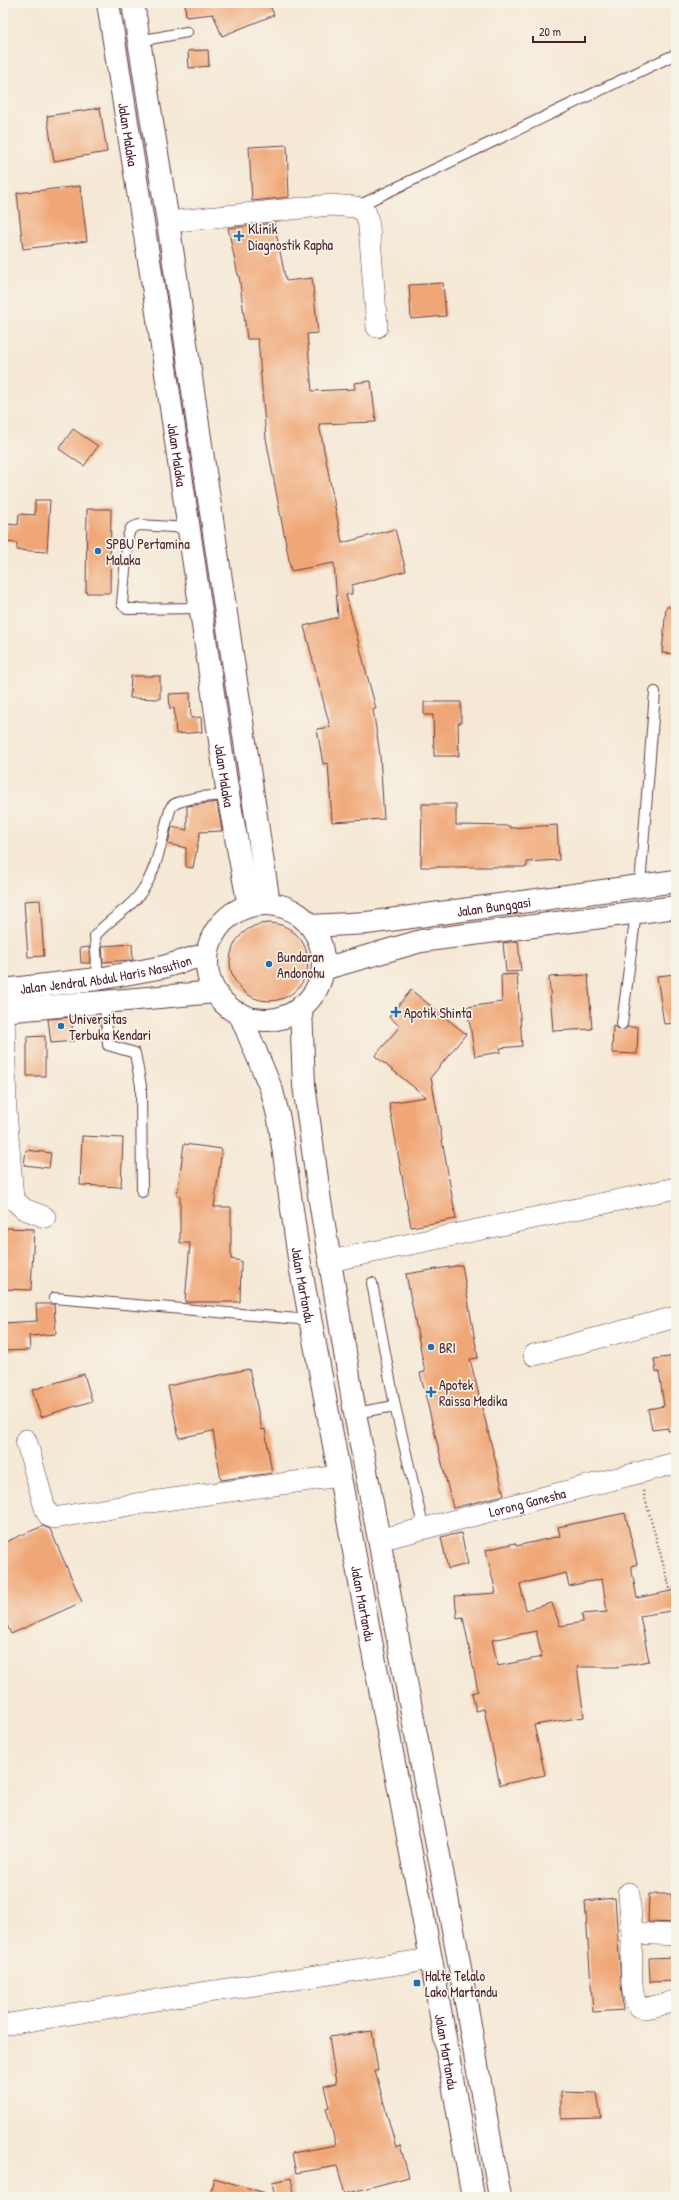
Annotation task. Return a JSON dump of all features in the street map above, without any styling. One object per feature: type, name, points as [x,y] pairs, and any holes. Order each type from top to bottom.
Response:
[{"type":"main road","name":"Jalan Malaka","points":[[108,3],[189,528],[228,795],[259,905]]},
{"type":"main road","name":"Jalan Malaka","points":[[133,3],[168,222],[259,905]]},
{"type":"main road","name":"Jalan Bunggasi","points":[[311,926],[367,923],[676,881]]},
{"type":"main road","points":[[259,905],[293,911],[311,926],[321,947],[323,969],[319,984],[312,997],[301,1007],[282,1017],[261,1020],[240,1014],[226,1005],[215,992],[210,980],[207,954],[212,938],[221,924],[233,913],[259,905]]},
{"type":"main road","name":"Jalan Bunggasi","points":[[323,969],[421,941],[676,907]]},
{"type":"main road","name":"Jalan Jendral Abdul Haris Nasution","points":[[3,990],[98,979],[163,967],[207,954]]},
{"type":"main road","name":"Jalan Jendral Abdul Haris Nasution","points":[[3,1011],[215,992]]},
{"type":"main road","name":"Jalan Martandu","points":[[301,1007],[304,1085],[330,1261],[379,1540],[456,1945],[500,2197]]},
{"type":"main road","name":"Jalan Martandu","points":[[240,1014],[272,1091],[280,1119],[299,1257],[310,1320],[431,1959],[473,2197]]},
{"type":"main road","points":[[399,1787],[424,1782]]},
{"type":"street","points":[[168,222],[330,205],[356,206],[366,213],[369,226],[377,327]]},
{"type":"street","points":[[3,1011],[6,1110],[13,1199],[24,1209],[44,1217]]},
{"type":"street","points":[[330,1261],[676,1188]]},
{"type":"street","points":[[534,1355],[676,1317]]},
{"type":"street","points":[[26,1440],[45,1508],[49,1516],[54,1518],[136,1504],[340,1476]]},
{"type":"street","name":"Lorong Ganesha","points":[[379,1540],[424,1530],[676,1463]]},
{"type":"street","points":[[628,1893],[632,1933],[632,1978],[634,1996],[638,2006],[644,2008],[676,2001]]},
{"type":"street","points":[[632,1933],[676,1935]]},
{"type":"street","points":[[3,2025],[188,1995],[431,1959]]},
{"type":"lane","points":[[139,41],[163,38],[183,33]]},
{"type":"lane","points":[[356,206],[676,54]]},
{"type":"lane","points":[[189,528],[139,525],[131,528],[128,536],[122,604],[127,609],[200,608]]},
{"type":"lane","points":[[640,885],[655,692]]},
{"type":"lane","points":[[98,979],[95,936],[126,909],[142,892],[152,873],[171,807],[175,803],[184,800],[228,795]]},
{"type":"lane","points":[[622,1024],[636,912]]},
{"type":"lane","points":[[105,1002],[108,1045],[135,1053],[141,1086],[142,1192]]},
{"type":"lane","points":[[372,1283],[395,1406],[424,1530]]},
{"type":"lane","points":[[54,1298],[310,1320]]},
{"type":"lane","points":[[356,1413],[395,1406]]},
{"type":"path","points":[[638,1473],[668,1585],[670,1588],[676,1589]]},
{"type":"building","points":[[185,3],[269,3],[274,15],[222,36],[213,14],[186,17]]},
{"type":"building","points":[[208,50],[209,66],[189,68],[188,51]]},
{"type":"building","points":[[100,108],[107,152],[54,161],[47,116]]},
{"type":"building","points":[[287,145],[289,197],[252,201],[249,147]]},
{"type":"building","points":[[80,186],[87,241],[23,249],[17,193]]},
{"type":"building","points":[[274,223],[286,281],[312,278],[318,333],[307,334],[312,391],[355,389],[354,383],[371,381],[376,422],[319,424],[342,543],[395,529],[406,571],[352,585],[352,594],[346,595],[376,709],[373,709],[380,755],[384,819],[332,822],[328,763],[323,764],[317,729],[330,727],[304,626],[338,617],[334,563],[291,571],[266,438],[258,339],[247,339],[239,275],[228,228]]},
{"type":"building","points":[[443,283],[446,316],[411,319],[409,285]]},
{"type":"building","points":[[73,429],[98,446],[84,466],[59,449]]},
{"type":"building","points":[[35,500],[50,500],[47,552],[17,550],[17,543],[4,542],[7,524],[18,525],[19,514],[35,515]]},
{"type":"building","name":"SPBU Pertamina Malaka","points":[[87,509],[111,509],[110,593],[86,593]]},
{"type":"building","points":[[666,607],[676,607],[676,654],[662,653]]},
{"type":"building","points":[[131,676],[160,676],[160,699],[130,698]]},
{"type":"building","points":[[190,693],[191,718],[201,717],[202,732],[176,734],[174,708],[170,709],[169,694]]},
{"type":"building","points":[[424,702],[461,702],[461,723],[458,723],[459,756],[434,756],[433,715],[424,715]]},
{"type":"building","points":[[217,802],[222,831],[200,832],[193,868],[186,867],[186,848],[168,844],[172,827],[187,830],[187,806]]},
{"type":"building","points":[[422,804],[456,804],[456,825],[510,826],[510,828],[557,825],[559,860],[527,862],[527,867],[421,867]]},
{"type":"building","points":[[40,900],[44,956],[28,957],[24,901]]},
{"type":"building","name":"Bundaran Andonohu","points":[[269,923],[284,926],[296,935],[305,947],[308,962],[305,977],[296,989],[284,998],[269,1001],[254,998],[242,989],[233,977],[230,962],[233,947],[242,935],[254,926]]},
{"type":"building","points":[[518,941],[521,971],[506,972],[503,943]]},
{"type":"building","points":[[132,944],[133,960],[103,962],[102,946]]},
{"type":"building","points":[[89,947],[90,963],[81,963],[80,948]]},
{"type":"building","points":[[517,974],[522,1046],[500,1048],[501,1052],[475,1056],[467,1007],[502,1002],[501,975]]},
{"type":"building","points":[[676,974],[676,1023],[664,1024],[657,976]]},
{"type":"building","points":[[588,975],[592,1029],[553,1031],[549,977]]},
{"type":"building","points":[[411,990],[466,1034],[431,1077],[456,1219],[411,1227],[389,1103],[426,1097],[375,1056],[400,1026],[389,1017]]},
{"type":"building","name":"Universitas Terbuka Kendari","points":[[71,1017],[74,1041],[51,1043],[48,1019]]},
{"type":"building","points":[[613,1026],[622,1030],[628,1027],[638,1027],[637,1054],[612,1053]]},
{"type":"building","points":[[45,1036],[45,1076],[27,1076],[27,1037]]},
{"type":"building","points":[[82,1136],[123,1138],[121,1187],[80,1185]]},
{"type":"building","points":[[184,1144],[222,1149],[214,1207],[231,1207],[231,1259],[241,1261],[240,1302],[185,1302],[190,1243],[180,1243],[180,1196],[177,1196]]},
{"type":"building","points":[[26,1150],[51,1153],[49,1168],[24,1165]]},
{"type":"building","points":[[3,1228],[34,1229],[31,1290],[3,1289]]},
{"type":"building","points":[[462,1265],[478,1358],[470,1359],[504,1495],[453,1508],[420,1373],[425,1372],[406,1274]]},
{"type":"building","points":[[36,1304],[54,1304],[56,1334],[29,1336],[30,1350],[3,1351],[3,1323],[37,1321]]},
{"type":"building","points":[[676,1356],[676,1430],[668,1431],[668,1428],[652,1430],[648,1409],[664,1406],[659,1372],[656,1372],[654,1359]]},
{"type":"building","points":[[249,1369],[262,1430],[265,1429],[272,1473],[221,1480],[213,1431],[179,1438],[168,1386]]},
{"type":"building","points":[[84,1374],[92,1401],[41,1417],[32,1390]]},
{"type":"building","points":[[625,1513],[637,1564],[631,1566],[637,1598],[676,1590],[676,1610],[640,1616],[649,1661],[616,1667],[577,1667],[584,1717],[534,1725],[545,1775],[500,1785],[484,1709],[476,1711],[472,1693],[478,1691],[463,1617],[457,1618],[455,1596],[496,1593],[486,1550],[515,1543],[516,1546],[560,1536],[558,1527]],"holes":[[[566,1573],[569,1586],[602,1579],[607,1612],[582,1614],[583,1622],[560,1626],[552,1603],[526,1610],[520,1584]],[[536,1631],[542,1657],[498,1666],[492,1640]]]},
{"type":"building","points":[[43,1526],[50,1529],[82,1602],[11,1634],[3,1616],[3,1543]]},
{"type":"building","points":[[461,1533],[468,1564],[448,1569],[441,1537]]},
{"type":"building","points":[[649,1894],[671,1894],[671,1898],[676,1898],[676,1923],[648,1922]]},
{"type":"building","points":[[615,1898],[623,2010],[593,2012],[585,1901]]},
{"type":"building","points":[[676,1957],[676,1981],[650,1982],[649,1958]]},
{"type":"building","points":[[372,2031],[378,2071],[375,2071],[396,2147],[400,2145],[409,2177],[345,2194],[337,2166],[296,2173],[292,2153],[336,2145],[326,2108],[329,2107],[324,2086],[336,2083],[329,2037]]},
{"type":"building","points":[[561,2092],[597,2093],[601,2118],[561,2119]]},
{"type":"building","points":[[214,2178],[265,2193],[264,2197],[209,2197]]},
{"type":"building","points":[[291,2178],[295,2197],[275,2197],[272,2182]]},
{"type":"place","name":"Klinik Diagnostik Rapha","points":[[239,236]]},
{"type":"place","name":"SPBU Pertamina Malaka","points":[[98,551]]},
{"type":"place","name":"Bundaran Andonohu","points":[[269,964]]},
{"type":"place","name":"Apotik Shinta","points":[[396,1012]]},
{"type":"place","name":"Universitas Terbuka Kendari","points":[[61,1026]]},
{"type":"place","name":"BRI","points":[[431,1347]]},
{"type":"place","name":"Apotek Raissa Medika","points":[[431,1392]]},
{"type":"place","name":"Halte Telalo Lako Martandu","points":[[417,1983]]}]
